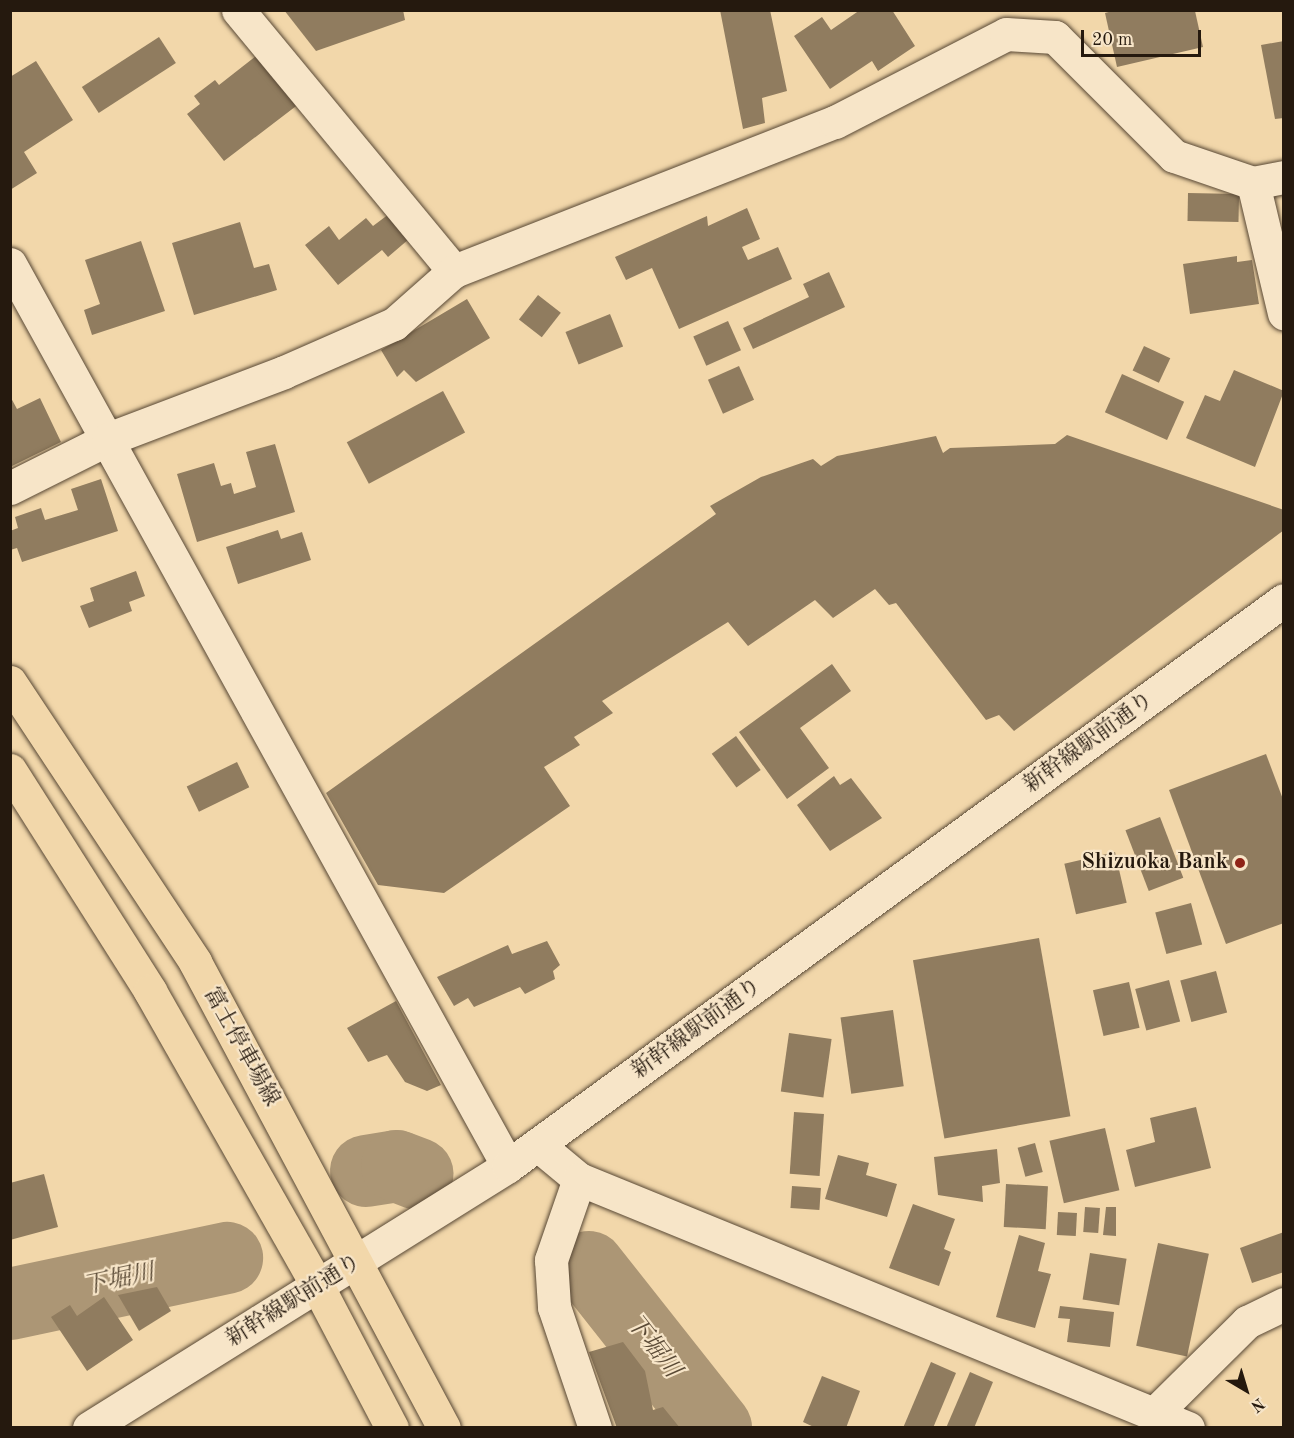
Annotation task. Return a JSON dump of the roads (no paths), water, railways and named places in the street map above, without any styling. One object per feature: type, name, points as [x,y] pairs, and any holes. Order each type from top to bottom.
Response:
[{"type":"main road","name":"富士停車場線","points":[[10,682],[195,962],[358,1262],[444,1428]]},
{"type":"main road","points":[[10,770],[150,991],[318,1287],[392,1428]]},
{"type":"street","points":[[238,10],[454,271]]},
{"type":"street","points":[[10,488],[108,439],[284,372],[394,324],[454,271],[835,122],[1006,34],[1055,37],[1174,156],[1268,180],[1284,313]]},
{"type":"street","points":[[10,264],[508,1166]]},
{"type":"street","name":"新幹線駅前通り","points":[[89,1428],[358,1262],[508,1166],[1284,600]]},
{"type":"street","points":[[538,1145],[579,1179],[1188,1428]]},
{"type":"street","points":[[579,1179],[551,1260],[554,1307],[594,1428]]},
{"type":"street","points":[[1154,1414],[1247,1322],[1284,1304]]},
{"type":"waterway","name":"下堀川","points":[[366,1171],[397,1166],[418,1174]]},
{"type":"waterway","name":"下堀川","points":[[10,1304],[227,1258]]},
{"type":"waterway","name":"下堀川","points":[[589,1267],[716,1428]]},
{"type":"place","name":"Shizuoka Bank","points":[[1240,863]]}]
